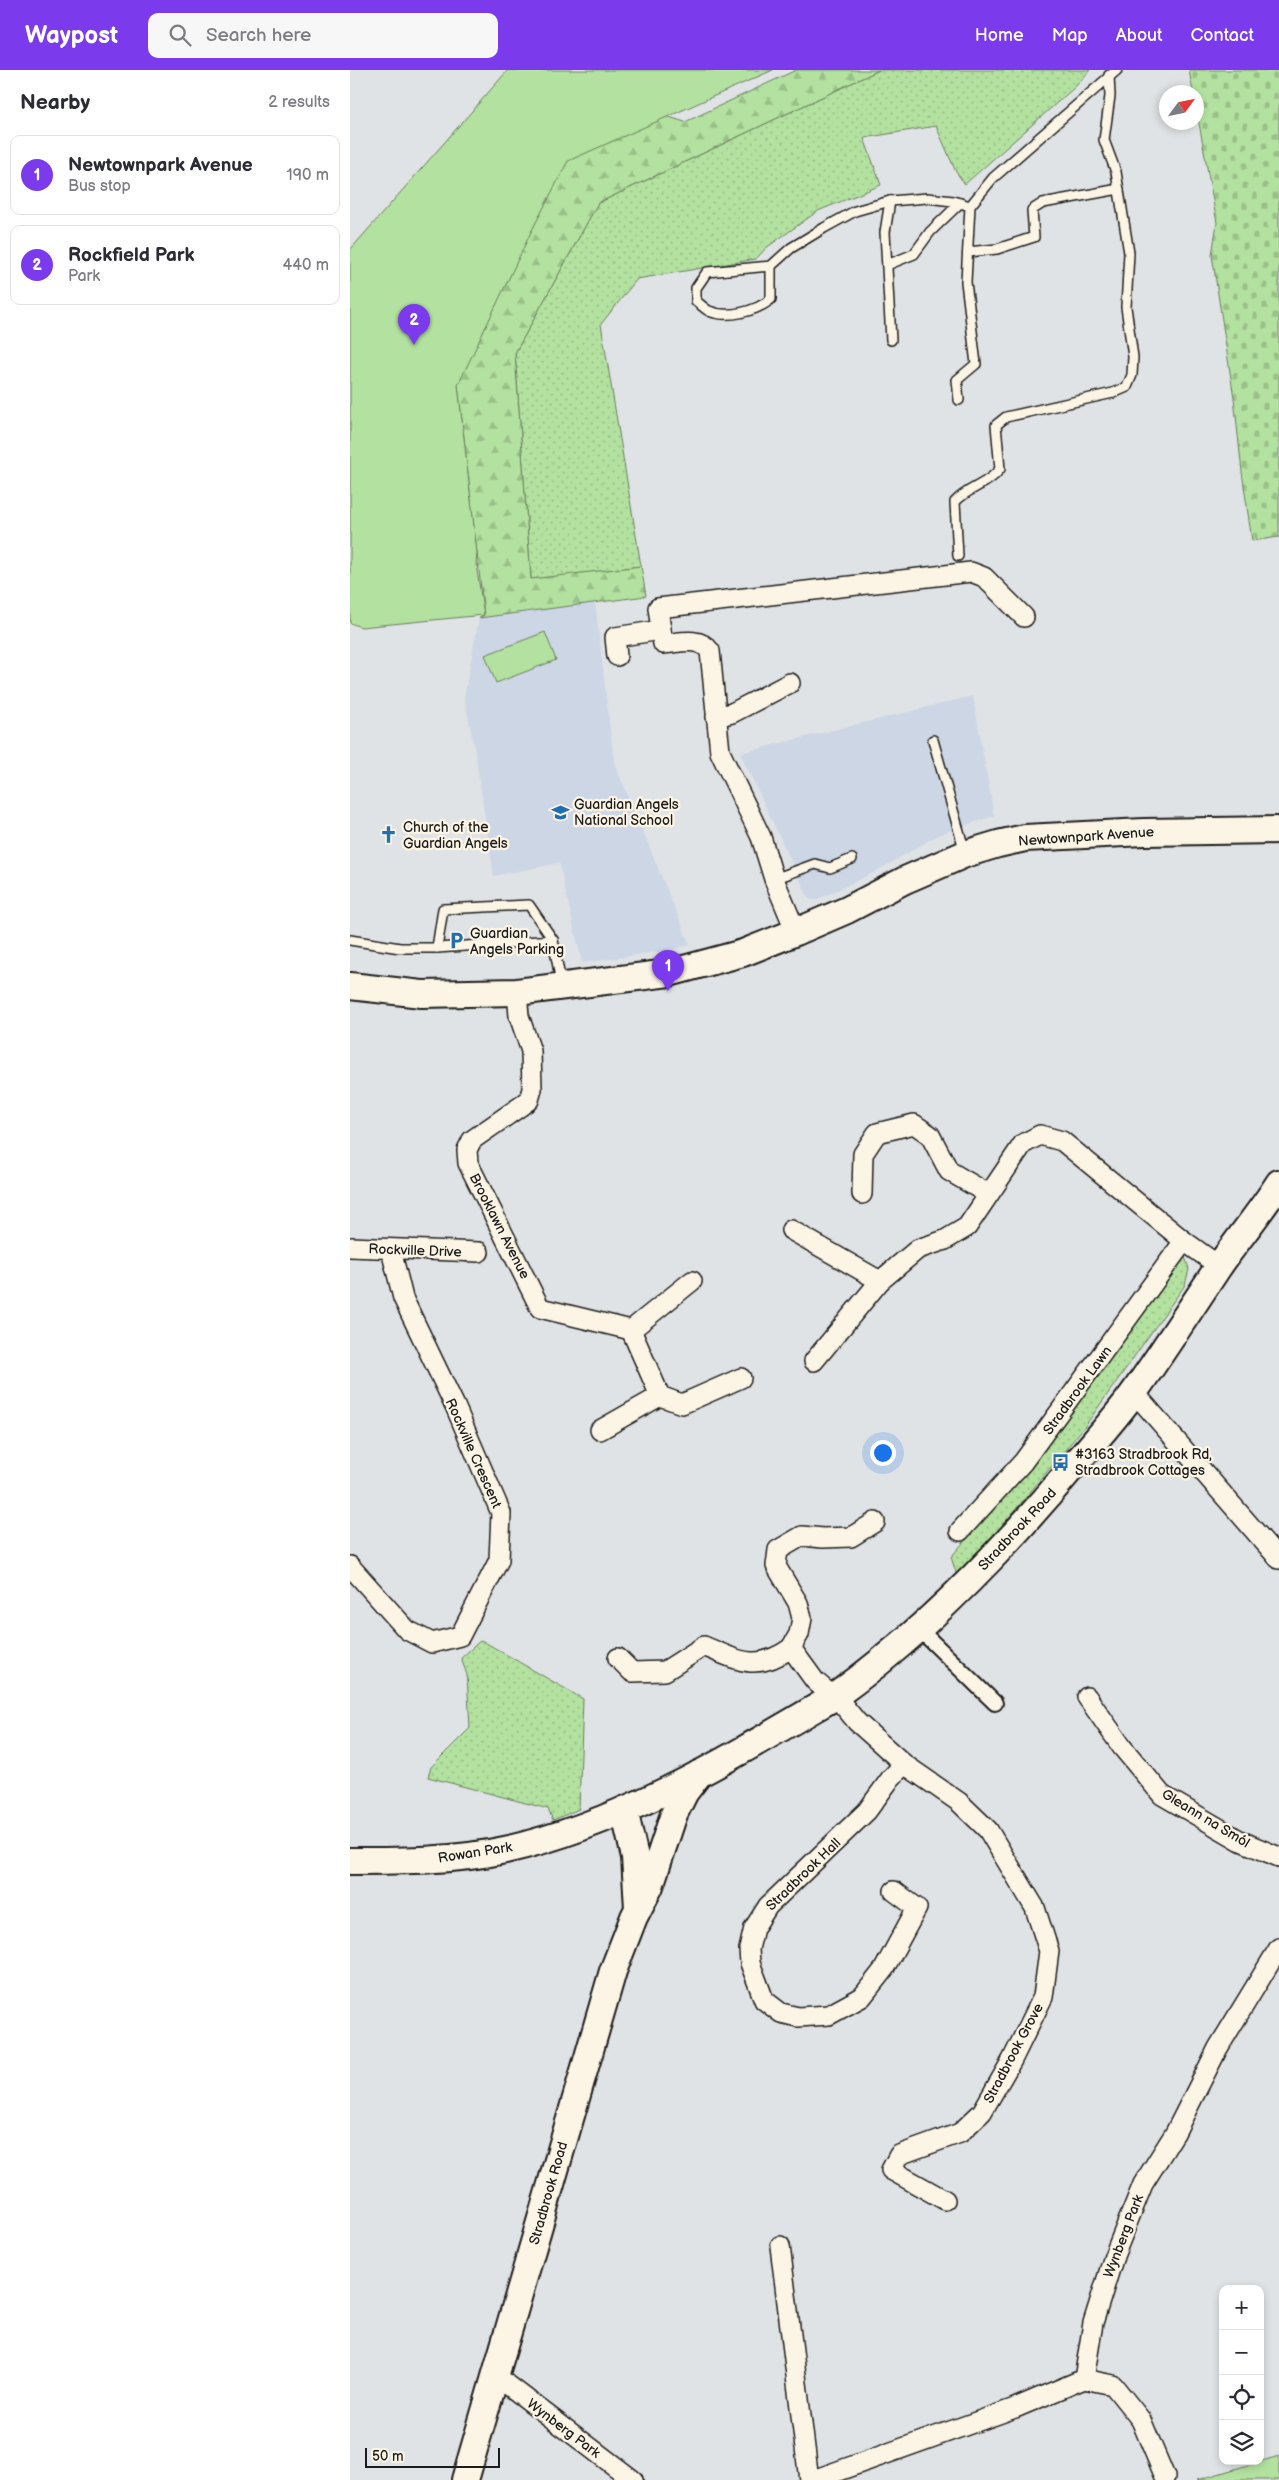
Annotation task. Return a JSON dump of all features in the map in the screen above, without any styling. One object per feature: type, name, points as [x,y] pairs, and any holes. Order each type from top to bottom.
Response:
[{"type":"main road","name":"Newtownpark Avenue","points":[[350,986],[422,994],[517,992],[562,988],[669,973],[743,953],[847,910],[905,880],[966,854],[1025,838],[1157,832],[1279,830]]},
{"type":"main road","name":"Stradbrook Road","points":[[638,1909],[635,1857],[624,1810],[700,1774],[834,1697],[920,1630],[1055,1489],[1134,1392],[1219,1266],[1277,1190]]},
{"type":"main road","name":"Stradbrook Road","points":[[465,2480],[613,1971],[638,1909],[650,1886],[674,1814],[685,1792],[700,1774]]},
{"type":"main road","name":"Rowan Park","points":[[350,1861],[439,1859],[504,1850],[566,1832],[624,1810]]},
{"type":"street","points":[[796,932],[774,879],[761,837],[720,752],[710,651],[705,644],[697,642],[663,644],[658,608],[971,572],[984,577],[1024,617]]},
{"type":"street","points":[[617,656],[615,636],[661,630]]},
{"type":"street","points":[[716,717],[732,713],[790,682]]},
{"type":"street","name":"Brooklawn Avenue","points":[[517,992],[519,1016],[531,1051],[532,1089],[529,1100],[472,1140],[467,1150],[468,1163],[540,1308],[631,1330]]},
{"type":"street","points":[[862,1194],[863,1154],[877,1133],[914,1124],[930,1135],[949,1171],[988,1194]]},
{"type":"street","points":[[814,1361],[880,1281],[918,1249],[945,1240],[967,1227],[1023,1144],[1040,1135],[1062,1141],[1184,1241],[1219,1266]]},
{"type":"street","points":[[792,1230],[880,1281]]},
{"type":"street","name":"Stradbrook Lawn","points":[[960,1530],[1024,1462],[1184,1241]]},
{"type":"street","name":"Rockville Drive","points":[[350,1247],[480,1252]]},
{"type":"street","name":"Rockville Crescent","points":[[350,1566],[407,1630],[432,1643],[460,1636],[498,1560],[501,1513],[454,1406],[403,1298],[391,1250]]},
{"type":"street","points":[[692,1281],[631,1330],[660,1396],[682,1404],[741,1378]]},
{"type":"street","points":[[1134,1392],[1279,1559]]},
{"type":"street","points":[[600,1430],[660,1396]]},
{"type":"street","points":[[618,1658],[632,1672],[665,1671],[704,1646],[751,1664],[781,1655],[791,1648],[799,1634],[802,1618],[798,1603],[776,1566],[778,1550],[802,1536],[823,1538],[851,1537],[874,1522]]},
{"type":"street","points":[[920,1630],[995,1703]]},
{"type":"street","name":"Stradbrook Grove","points":[[791,1648],[815,1681],[834,1697],[857,1722],[904,1764],[959,1802],[988,1830],[1035,1908],[1049,1951],[1043,1998],[1012,2060],[982,2112],[960,2133],[900,2155],[891,2170],[945,2200]]},
{"type":"street","name":"Gleann na Smól","points":[[1087,1697],[1122,1747],[1162,1795],[1241,1841],[1279,1857]]},
{"type":"street","name":"Stradbrook Hall","points":[[894,1890],[917,1908],[884,1970],[862,1997],[829,2016],[798,2017],[781,2013],[764,2000],[750,1964],[749,1949],[754,1928],[768,1906],[868,1811],[891,1778],[904,1764]]},
{"type":"street","name":"Wynberg Park","points":[[1084,2379],[1093,2323],[1114,2256],[1143,2184],[1175,2133],[1189,2102],[1218,2048],[1279,1948]]},
{"type":"street","points":[[780,2246],[809,2480]]},
{"type":"street","name":"Wynberg Park","points":[[495,2375],[633,2480]]},
{"type":"street","points":[[814,2480],[1015,2408],[1084,2379],[1113,2385],[1141,2420],[1165,2477]]},
{"type":"lane","points":[[958,556],[955,502],[968,490],[993,477],[1000,469],[996,425],[1006,417],[1114,394],[1127,387],[1132,375],[1133,357],[1126,308],[1129,253],[1116,172],[1104,140],[1113,72]]},
{"type":"lane","points":[[960,400],[957,380],[976,364],[966,282],[970,206],[994,178],[1054,127],[1113,72]]},
{"type":"lane","points":[[968,252],[997,249],[1034,237],[1032,210],[1043,203],[1119,189]]},
{"type":"lane","points":[[771,266],[771,299],[760,308],[724,313],[710,311],[696,301],[696,288],[707,272],[742,267],[771,266],[791,248],[855,212],[890,201],[927,198],[970,206]]},
{"type":"lane","points":[[890,201],[885,232],[891,340]]},
{"type":"lane","points":[[887,264],[914,254],[930,232],[960,203]]},
{"type":"lane","points":[[933,740],[966,854]]},
{"type":"lane","points":[[774,879],[815,864],[830,868],[852,859]]},
{"type":"lane","points":[[437,948],[442,909],[486,905],[529,905],[554,940],[562,988]]},
{"type":"lane","points":[[350,940],[400,948],[437,948],[554,940]]},
{"type":"shaded area","name":"Guardian Angels National School","points":[[595,602],[614,762],[690,945],[670,950],[582,963],[559,863],[494,876],[475,751],[464,697],[479,618]]},
{"type":"shaded area","points":[[973,696],[994,816],[940,834],[875,872],[816,900],[809,899],[740,753]]},
{"type":"green space","points":[[508,70],[773,70],[568,161],[532,230],[458,385],[477,553],[476,564],[484,615],[361,627],[350,623],[350,250]]},
{"type":"green space","points":[[796,70],[879,70],[598,203],[515,353],[531,579],[641,566],[646,596],[479,618],[484,615],[458,385],[518,177],[630,105],[685,122]]},
{"type":"green space","points":[[879,70],[1090,70],[1076,86],[965,184],[956,172],[936,126],[864,138],[881,185],[818,211],[766,248],[756,259],[637,279],[601,324],[641,566],[531,580],[515,353],[598,203]]},
{"type":"green space","points":[[1189,70],[1279,70],[1279,537],[1252,541],[1234,398],[1212,255],[1217,223],[1200,130],[1204,130],[1204,85],[1192,85]]},
{"type":"green space","points":[[545,632],[556,660],[496,683],[485,655]]},
{"type":"green space","points":[[1184,1254],[1189,1269],[1185,1285],[1085,1426],[958,1579],[951,1557],[1032,1463]]},
{"type":"green space","points":[[481,1640],[583,1699],[579,1809],[553,1820],[548,1809],[428,1777],[431,1767],[470,1728],[467,1675],[461,1658]]},
{"type":"green space","points":[[1279,2456],[1279,2480],[1197,2480],[1248,2465],[1264,2465],[1264,2460]]},
{"type":"place","name":"Rockfield Park","points":[[414,345]]},
{"type":"place","name":"Guardian Angels National School","points":[[560,812]]},
{"type":"place","name":"Church of the Guardian Angels","points":[[389,835]]},
{"type":"place","name":"Guardian Angels Parking","points":[[456,941]]},
{"type":"place","name":"Newtownpark Avenue","points":[[668,991]]},
{"type":"place","name":"#3163 Stradbrook Rd, Stradbrook Cottages","points":[[1061,1462]]}]
